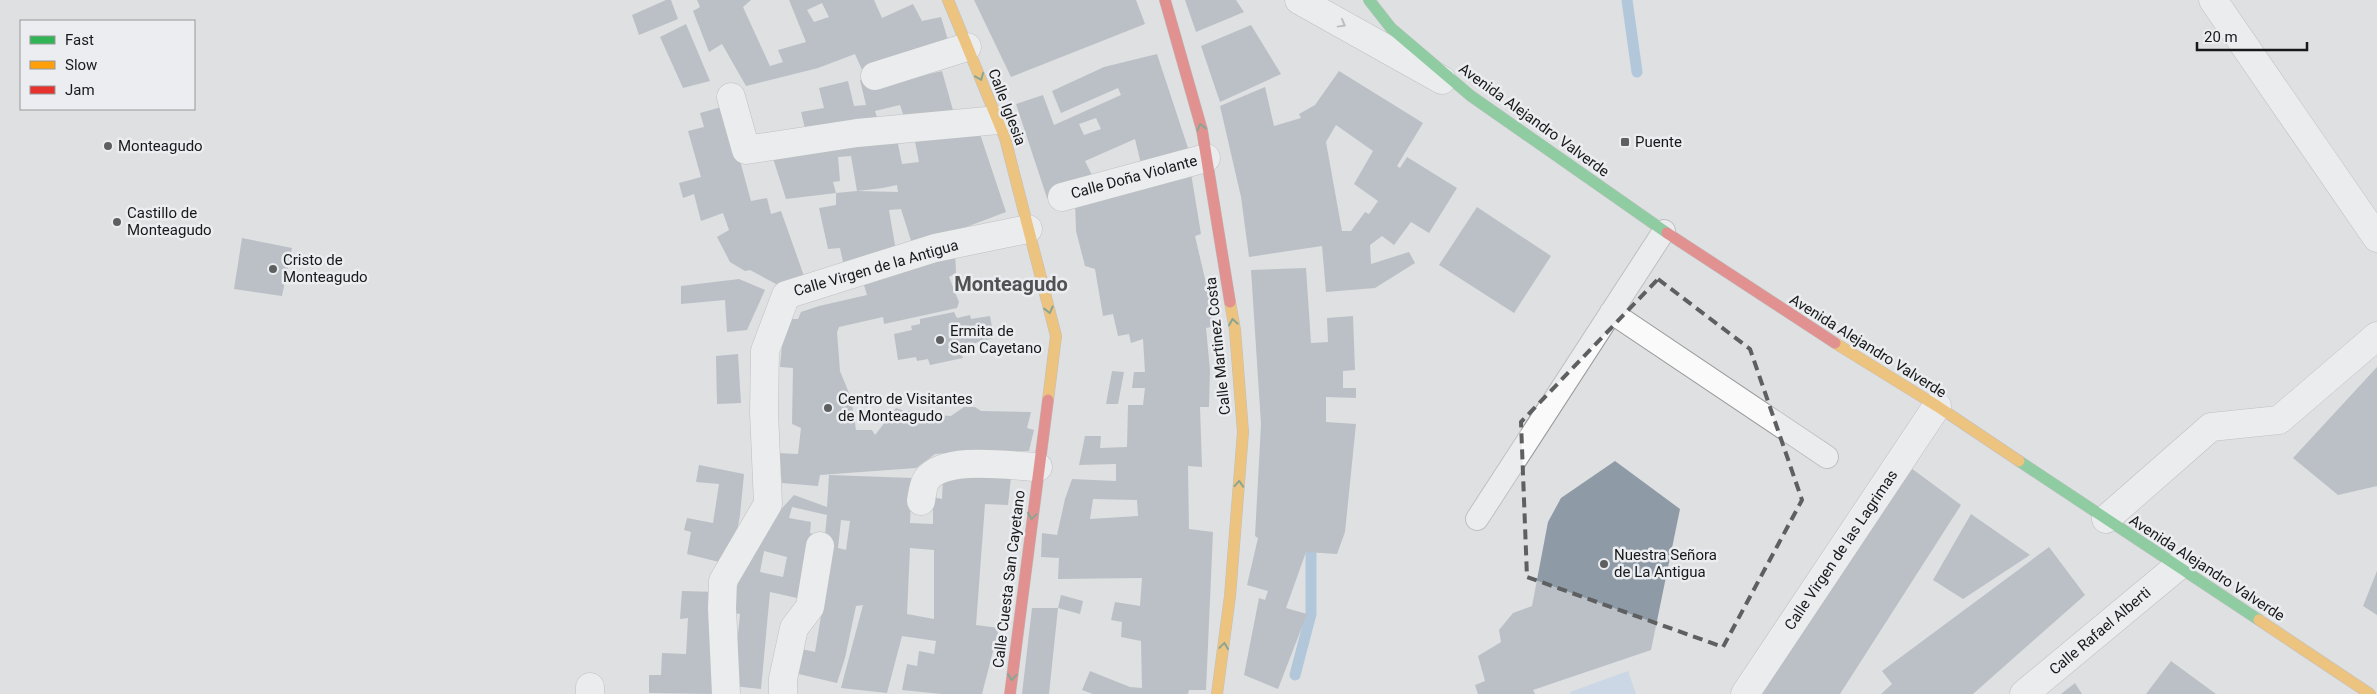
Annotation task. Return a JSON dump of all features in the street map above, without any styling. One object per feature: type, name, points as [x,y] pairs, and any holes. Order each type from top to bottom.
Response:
[{"type":"street","name":"Calle Iglesia","points":[[948,0],[1005,138],[1056,336],[1038,467]]},
{"type":"street","name":"Calle Martinez Costa","points":[[1165,0],[1202,130],[1234,330],[1242,432],[1230,596],[1217,694]]},
{"type":"street","points":[[1299,0],[1471,96]]},
{"type":"street","name":"Avenida Alejandro Valverde","points":[[1369,0],[1391,28],[1471,96],[1664,231],[1794,318],[1937,406],[2177,568],[2370,694]]},
{"type":"street","points":[[2213,0],[2377,238]]},
{"type":"street","points":[[875,76],[968,47]]},
{"type":"street","points":[[731,97],[746,150],[857,133],[998,120]]},
{"type":"street","name":"Calle Doña Violante","points":[[1062,197],[1206,158]]},
{"type":"street","name":"Calle Virgen de la Antigua","points":[[726,694],[722,608],[724,581],[768,504],[764,412],[765,351],[786,295],[935,248],[1028,229]]},
{"type":"street","points":[[2106,519],[2211,427],[2279,420],[2377,336]]},
{"type":"street","name":"Calle Virgen de las Lagrimas","points":[[1745,694],[1937,406]]},
{"type":"street","points":[[921,501],[926,480],[939,469],[954,464],[1038,467]]},
{"type":"street","name":"Calle Cuesta San Cayetano","points":[[1010,694],[1038,467]]},
{"type":"street","points":[[783,694],[783,679],[794,628],[810,607],[820,546]]},
{"type":"street","name":"Calle Rafael Alberti","points":[[2024,694],[2177,568]]},
{"type":"lane","points":[[1477,520],[1664,231]]},
{"type":"lane","points":[[1611,312],[1827,457]]},
{"type":"highlighted area","points":[[1658,279],[1750,349],[1802,500],[1723,647],[1527,577],[1521,422]]},
{"type":"shaded area","points":[[1628,671],[1636,694],[1571,694],[1570,692]]},
{"type":"building","points":[[666,0],[671,0],[678,19],[639,35],[632,15]]},
{"type":"building","points":[[697,0],[751,0],[743,7],[770,66],[783,62],[778,50],[806,42],[789,0],[874,0],[882,18],[913,4],[922,21],[941,17],[948,40],[863,72],[855,54],[818,68],[746,86],[722,44],[709,52],[693,11],[700,7]],"holes":[[[822,3],[829,17],[814,22],[807,10]]]},
{"type":"building","points":[[974,0],[1136,0],[1145,24],[1011,77]]},
{"type":"building","points":[[1185,0],[1236,0],[1244,12],[1196,32]]},
{"type":"building","points":[[686,24],[710,81],[683,88],[660,37]]},
{"type":"building","points":[[1251,25],[1281,74],[1220,102],[1201,46]]},
{"type":"building","points":[[1157,54],[1189,151],[1141,164],[1135,139],[1085,161],[1095,181],[1047,198],[1016,104],[1043,95],[1054,125],[1121,95],[1118,88],[1061,113],[1052,91],[1104,67]],"holes":[[[1096,118],[1101,129],[1084,135],[1079,124]]]},
{"type":"building","points":[[942,71],[956,121],[907,126],[900,105],[875,111],[880,127],[807,137],[801,112],[824,108],[819,88],[848,81],[854,106],[866,105],[860,80],[866,79],[869,88]]},
{"type":"building","points":[[1339,71],[1423,123],[1397,166],[1400,168],[1407,157],[1457,188],[1429,233],[1411,222],[1394,245],[1382,236],[1370,245],[1371,264],[1409,252],[1415,263],[1375,288],[1326,292],[1322,246],[1249,257],[1241,197],[1220,106],[1265,87],[1274,126],[1301,118],[1299,114],[1315,105]],"holes":[[[1336,125],[1373,151],[1354,184],[1378,201],[1369,214],[1365,212],[1351,231],[1342,231],[1326,142]]]},
{"type":"building","points":[[725,106],[751,201],[767,198],[771,214],[781,211],[804,276],[776,284],[750,270],[745,271],[730,262],[717,237],[729,230],[723,213],[701,221],[694,194],[683,198],[679,183],[701,177],[688,131],[704,127],[700,113]]},
{"type":"building","points":[[977,125],[1006,212],[913,247],[901,209],[889,210],[897,257],[845,271],[840,248],[828,249],[819,208],[836,205],[836,193],[786,199],[770,149],[896,134],[902,164],[919,162],[913,131]],"holes":[[[851,156],[857,191],[836,193],[833,182],[840,181],[838,157]],[[897,185],[898,192],[857,191]]]},
{"type":"building","points":[[1190,167],[1201,234],[1195,236],[1216,326],[1206,328],[1210,370],[1209,407],[1200,407],[1202,467],[1188,466],[1189,529],[1213,532],[1206,690],[1189,690],[1188,694],[1093,694],[1082,690],[1090,671],[1130,687],[1142,688],[1141,641],[1121,637],[1122,622],[1111,620],[1115,602],[1140,606],[1142,578],[1058,579],[1059,558],[1041,557],[1042,533],[1057,535],[1065,499],[1072,479],[1116,481],[1116,464],[1079,465],[1085,436],[1101,436],[1100,448],[1127,447],[1128,405],[1143,405],[1145,388],[1132,388],[1134,372],[1145,372],[1143,339],[1131,343],[1129,334],[1118,336],[1113,314],[1103,316],[1095,269],[1085,266],[1076,231],[1075,200]],"holes":[[[1093,499],[1137,500],[1138,516],[1090,519]]]},
{"type":"building","points":[[1477,207],[1551,256],[1514,313],[1439,265]]},
{"type":"building","points":[[242,238],[292,248],[282,296],[234,289]]},
{"type":"building","points":[[943,249],[955,252],[956,273],[949,277],[959,302],[957,308],[884,324],[883,317],[839,327],[837,332],[840,371],[851,398],[856,430],[872,430],[875,435],[896,408],[904,411],[933,411],[938,415],[951,416],[964,407],[975,407],[981,411],[1031,412],[1027,428],[1034,430],[1029,451],[976,451],[935,454],[916,468],[820,475],[818,486],[782,483],[777,453],[798,454],[801,428],[792,424],[793,368],[780,367],[784,323],[789,319],[798,319],[801,312],[867,295],[864,285]]},
{"type":"building","points":[[1306,268],[1311,343],[1328,342],[1327,318],[1353,316],[1355,370],[1343,371],[1343,388],[1356,388],[1356,398],[1326,397],[1326,422],[1356,424],[1345,532],[1337,554],[1306,552],[1286,608],[1307,614],[1278,689],[1244,675],[1259,598],[1265,600],[1268,591],[1247,585],[1258,538],[1255,536],[1261,424],[1251,270]]},
{"type":"building","points":[[739,279],[765,290],[747,330],[727,332],[725,300],[681,304],[681,286]]},
{"type":"building","name":"Ermita de San Cayetano","points":[[954,312],[957,318],[970,315],[971,319],[990,316],[994,338],[975,343],[976,347],[960,350],[963,358],[930,365],[928,359],[917,361],[916,357],[898,360],[894,334],[912,330],[911,326],[920,324],[920,319]]},
{"type":"building","points":[[738,354],[741,403],[717,404],[716,356]]},
{"type":"building","points":[[2377,367],[2377,486],[2338,495],[2293,458]]},
{"type":"building","points":[[1112,371],[1124,372],[1118,404],[1106,404]]},
{"type":"building","name":"Nuestra Señora de La Antigua","points":[[1615,461],[1680,509],[1651,650],[1533,690],[1535,694],[1478,694],[1475,685],[1485,681],[1478,656],[1501,642],[1499,630],[1513,613],[1532,606],[1548,522],[1561,498]]},
{"type":"building","points":[[699,465],[744,474],[740,515],[731,565],[687,554],[691,532],[684,530],[687,518],[713,523],[719,484],[696,482]]},
{"type":"building","points":[[1907,465],[1961,505],[1840,694],[1752,694]]},
{"type":"building","points":[[829,475],[912,478],[910,523],[933,524],[933,497],[942,499],[943,477],[1011,477],[1008,505],[985,504],[976,625],[999,628],[982,694],[942,694],[902,690],[907,664],[917,666],[919,651],[934,654],[936,641],[902,636],[887,693],[841,688],[863,605],[856,606],[845,658],[837,683],[790,672],[797,648],[815,652],[823,604],[824,545],[827,515],[792,507],[789,518],[811,522],[810,533],[815,535],[806,600],[770,592],[761,689],[733,686],[740,614],[726,612],[728,586],[737,587],[745,549],[794,495],[827,507]],"holes":[[[841,520],[850,521],[846,550],[838,548]],[[910,548],[934,550],[934,619],[907,614]],[[764,551],[787,557],[783,577],[760,572]]]},
{"type":"building","points":[[1971,514],[2030,555],[1963,599],[1933,580]]},
{"type":"building","points":[[2049,547],[2085,595],[1973,694],[1881,694],[1892,684],[1882,671]]},
{"type":"building","points":[[2377,571],[2377,615],[2363,606]]},
{"type":"building","points":[[682,591],[716,592],[714,694],[649,693],[649,675],[661,675],[662,653],[686,654],[688,618],[680,619]]},
{"type":"building","points":[[1061,595],[1083,601],[1080,614],[1058,608]]},
{"type":"building","points":[[1032,608],[1058,608],[1049,694],[1022,694]]},
{"type":"building","points":[[2171,661],[2216,694],[2146,694]]},
{"type":"building","points":[[2075,683],[2082,694],[2061,694]]},
{"type":"waterway","points":[[1627,0],[1637,72]]},
{"type":"waterway","points":[[1295,675],[1311,614],[1311,554]]},
{"type":"traffic: fast","points":[[1369,0],[1391,28],[1471,96],[1667,233]]},
{"type":"traffic: fast","points":[[2019,461],[2259,620]]},
{"type":"traffic: slow","points":[[948,0],[1005,138],[1056,336],[1048,400]]},
{"type":"traffic: slow","points":[[1217,694],[1230,596],[1243,432],[1235,330],[1230,302]]},
{"type":"traffic: slow","points":[[1835,343],[1937,406],[2019,461]]},
{"type":"traffic: slow","points":[[2259,620],[2370,694]]},
{"type":"traffic: jam","points":[[1165,0],[1202,130],[1230,302]]},
{"type":"traffic: jam","points":[[1667,233],[1835,343]]},
{"type":"traffic: jam","points":[[1010,694],[1048,400]]},
{"type":"place","name":"Puente","points":[[1625,142]]},
{"type":"place","name":"Monteagudo","points":[[108,146]]},
{"type":"place","name":"Castillo de Monteagudo","points":[[117,222]]},
{"type":"place","name":"Cristo de Monteagudo","points":[[273,269]]},
{"type":"place","name":"Ermita de San Cayetano","points":[[940,340]]},
{"type":"place","name":"Centro de Visitantes de Monteagudo","points":[[828,408]]},
{"type":"place","name":"Nuestra Señora de La Antigua","points":[[1604,564]]},
{"type":"district","name":"Monteagudo","points":[[1011,284]]}]
